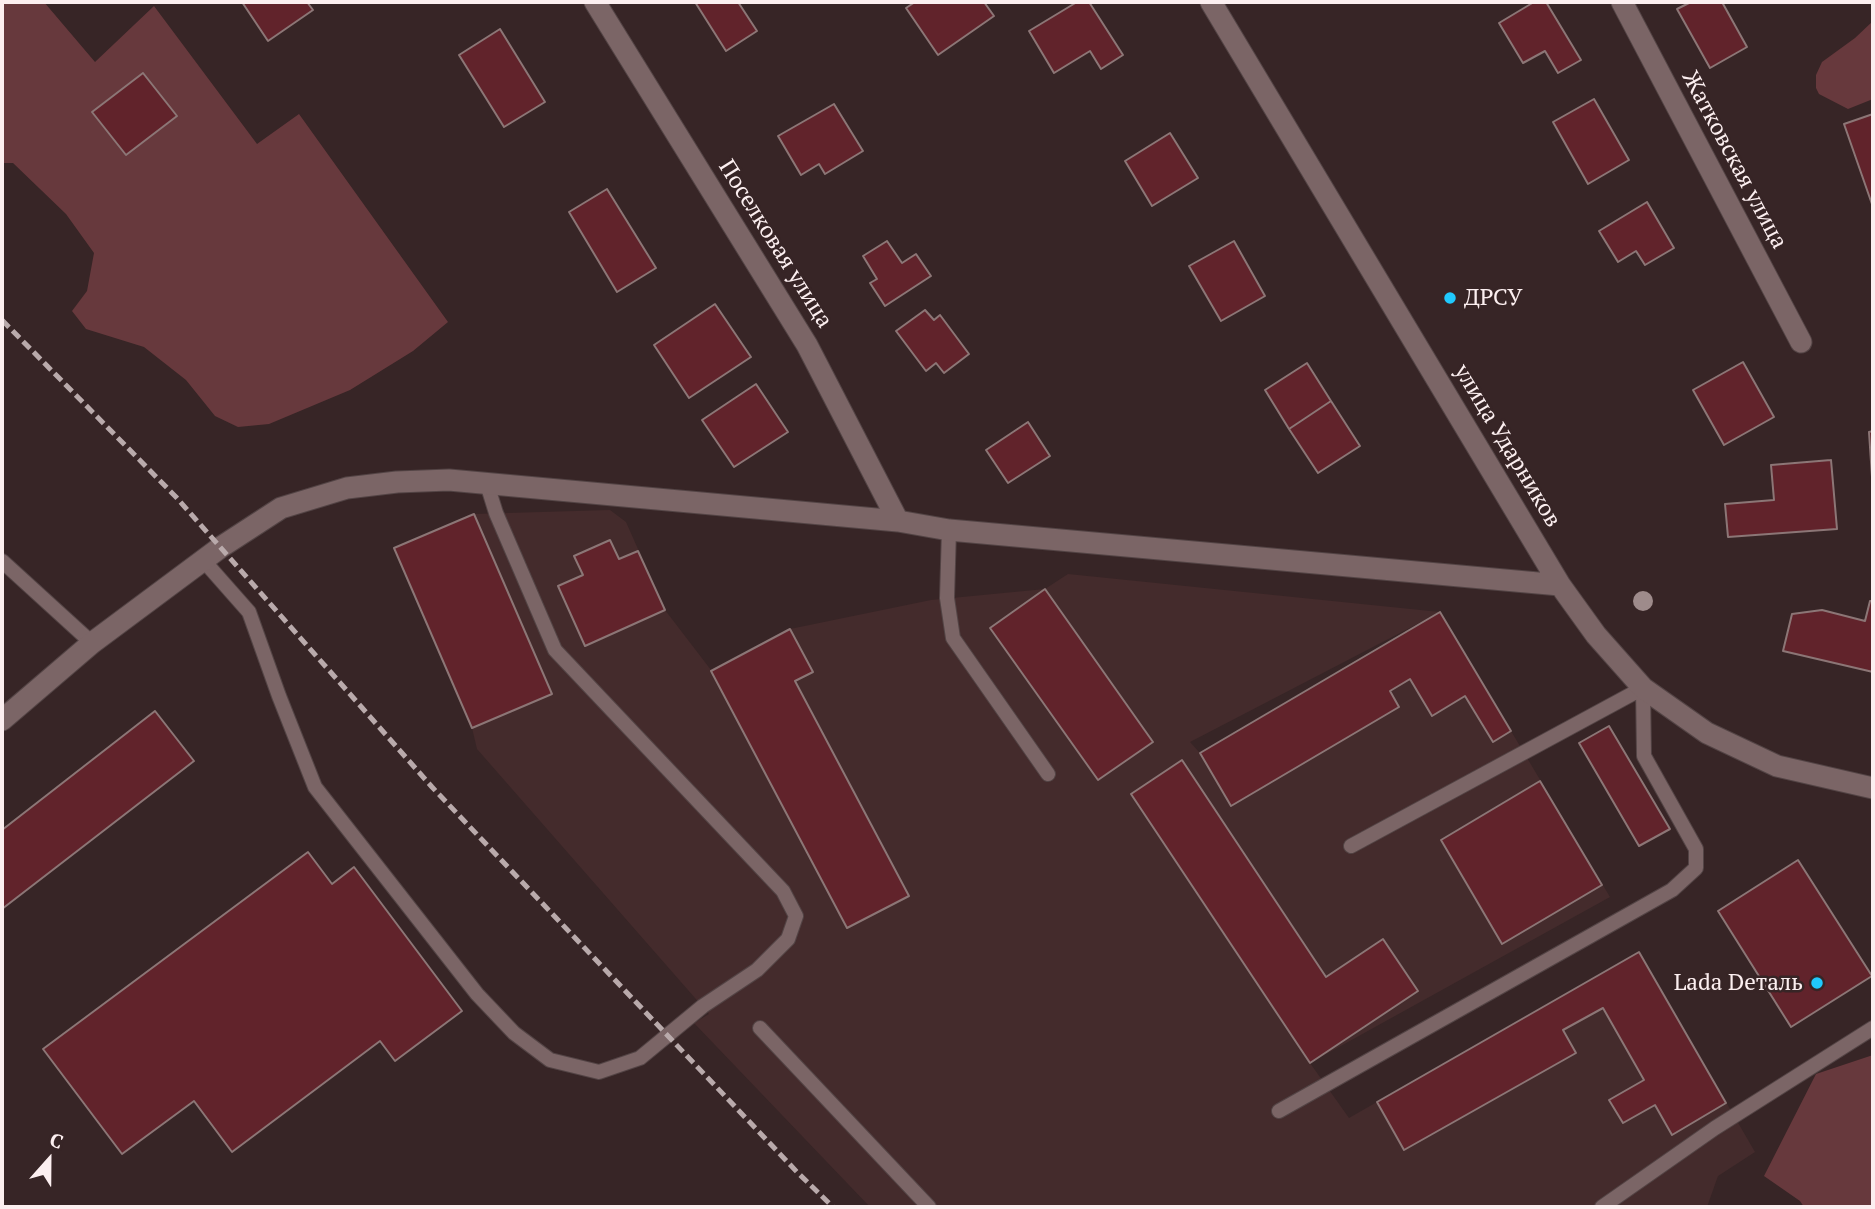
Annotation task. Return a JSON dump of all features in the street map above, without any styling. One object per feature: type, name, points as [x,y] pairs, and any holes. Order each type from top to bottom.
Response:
[{"type":"street","name":"Поселковая улица","points":[[595,2],[807,345],[898,521]]},
{"type":"street","name":"улица Ударников","points":[[1211,2],[1560,585],[1596,635],[1643,688],[1707,733],[1777,766],[1873,788]]},
{"type":"street","name":"Жатковская улица","points":[[1622,2],[1801,342]]},
{"type":"street","points":[[2,720],[92,643],[204,561],[281,509],[347,488],[397,482],[449,480],[898,521],[949,530],[1560,585]]},
{"type":"lane","points":[[204,561],[248,612],[315,787],[477,994],[514,1033],[550,1060],[599,1072],[640,1058],[703,1006],[757,970],[788,939],[796,916],[783,891],[555,650],[496,513],[487,484]]},
{"type":"lane","points":[[949,530],[947,598],[953,638],[1048,774]]},
{"type":"lane","points":[[2,561],[92,643]]},
{"type":"lane","points":[[1279,1111],[1672,890],[1696,868],[1696,849],[1644,757],[1643,688],[1351,846]]},
{"type":"lane","points":[[760,1028],[929,1207]]},
{"type":"lane","points":[[1602,1207],[1620,1201],[1715,1128],[1873,1028]]},
{"type":"shaded area","points":[[2,2],[44,2],[95,62],[154,6],[257,144],[299,114],[448,322],[413,351],[350,390],[269,424],[238,427],[215,416],[186,380],[144,347],[86,329],[72,311],[87,291],[94,253],[66,214],[13,163],[2,163]]},
{"type":"shaded area","points":[[1873,21],[1873,99],[1848,109],[1819,94],[1816,75],[1822,62]]},
{"type":"shaded area","points":[[610,510],[626,522],[665,610],[711,670],[790,629],[931,600],[1045,589],[1068,574],[1440,612],[1610,897],[1310,1063],[1349,1118],[1639,952],[1755,1152],[1718,1176],[1707,1207],[870,1207],[694,1023],[709,1014],[477,749],[472,728],[400,546],[474,514]],"holes":[[[1423,621],[1200,753],[1190,742]]]},
{"type":"shaded area","points":[[1873,1055],[1873,1207],[1804,1207],[1800,1201],[1764,1176],[1816,1074]]},
{"type":"building","points":[[242,2],[307,2],[313,10],[268,41]]},
{"type":"building","points":[[695,2],[738,2],[757,31],[726,51]]},
{"type":"building","points":[[915,2],[984,2],[994,16],[938,55],[906,8]]},
{"type":"building","points":[[1077,2],[1089,2],[1123,55],[1101,69],[1090,51],[1054,73],[1029,31]]},
{"type":"building","points":[[1534,2],[1546,2],[1581,60],[1558,73],[1545,51],[1523,63],[1499,23]]},
{"type":"building","points":[[1691,2],[1722,2],[1747,47],[1710,68],[1677,9]]},
{"type":"building","points":[[500,29],[545,102],[504,127],[459,55]]},
{"type":"building","points":[[143,73],[177,116],[126,155],[92,112]]},
{"type":"building","points":[[1594,99],[1629,160],[1588,184],[1553,122]]},
{"type":"building","points":[[834,104],[863,151],[825,174],[819,164],[801,175],[778,136]]},
{"type":"building","points":[[1873,114],[1873,207],[1844,124]]},
{"type":"building","points":[[1170,133],[1198,178],[1152,206],[1125,161]]},
{"type":"building","points":[[607,189],[656,268],[617,292],[569,212]]},
{"type":"building","points":[[1647,202],[1674,248],[1645,265],[1636,251],[1618,262],[1599,231]]},
{"type":"building","points":[[887,241],[902,263],[916,254],[931,276],[885,306],[870,283],[877,279],[863,256]]},
{"type":"building","points":[[1234,241],[1265,296],[1221,321],[1189,266]]},
{"type":"building","points":[[715,304],[751,357],[689,398],[654,345]]},
{"type":"building","points":[[925,310],[934,320],[940,315],[969,354],[944,373],[936,363],[926,371],[896,331]]},
{"type":"building","points":[[1743,362],[1774,417],[1724,445],[1693,390]]},
{"type":"building","points":[[1307,363],[1331,401],[1289,429],[1265,390]]},
{"type":"building","points":[[756,384],[788,432],[734,467],[702,420]]},
{"type":"building","points":[[1331,401],[1360,446],[1318,473],[1289,429]]},
{"type":"building","points":[[1028,422],[1050,456],[1008,483],[986,450]]},
{"type":"building","points":[[1873,431],[1873,492],[1869,432]]},
{"type":"building","points":[[1831,460],[1837,529],[1728,537],[1725,504],[1774,500],[1771,465]]},
{"type":"building","points":[[474,514],[552,694],[472,728],[394,548]]},
{"type":"building","points":[[610,540],[619,559],[638,551],[665,610],[585,646],[558,586],[583,575],[574,556]]},
{"type":"building","points":[[1045,589],[1153,742],[1098,780],[990,628]]},
{"type":"building","points":[[1870,601],[1873,601],[1873,672],[1783,651],[1792,614],[1822,610],[1865,621]]},
{"type":"building","points":[[1440,612],[1511,731],[1493,742],[1465,696],[1432,716],[1410,679],[1390,691],[1399,707],[1231,806],[1200,753]]},
{"type":"building","points":[[790,629],[813,672],[795,681],[909,896],[847,928],[711,671]]},
{"type":"building","points":[[155,711],[194,761],[2,909],[2,830]]},
{"type":"building","points":[[1609,726],[1670,829],[1639,846],[1579,743]]},
{"type":"building","points":[[1182,760],[1326,977],[1383,939],[1418,991],[1310,1063],[1131,794]]},
{"type":"building","points":[[1540,781],[1602,885],[1502,944],[1441,840]]},
{"type":"building","points":[[308,852],[332,884],[354,867],[462,1011],[395,1061],[380,1041],[232,1152],[194,1101],[122,1154],[43,1049]]},
{"type":"building","points":[[1798,860],[1872,976],[1791,1027],[1718,911]]},
{"type":"building","points":[[1639,952],[1726,1103],[1672,1135],[1655,1105],[1623,1123],[1609,1100],[1644,1080],[1603,1008],[1563,1030],[1576,1053],[1404,1150],[1377,1102]]},
{"type":"railway","points":[[2,320],[176,497],[432,787],[833,1207]]},
{"type":"place","name":"ДРСУ","points":[[1450,298]]},
{"type":"place","name":"Lada Dеталь","points":[[1817,983]]}]
